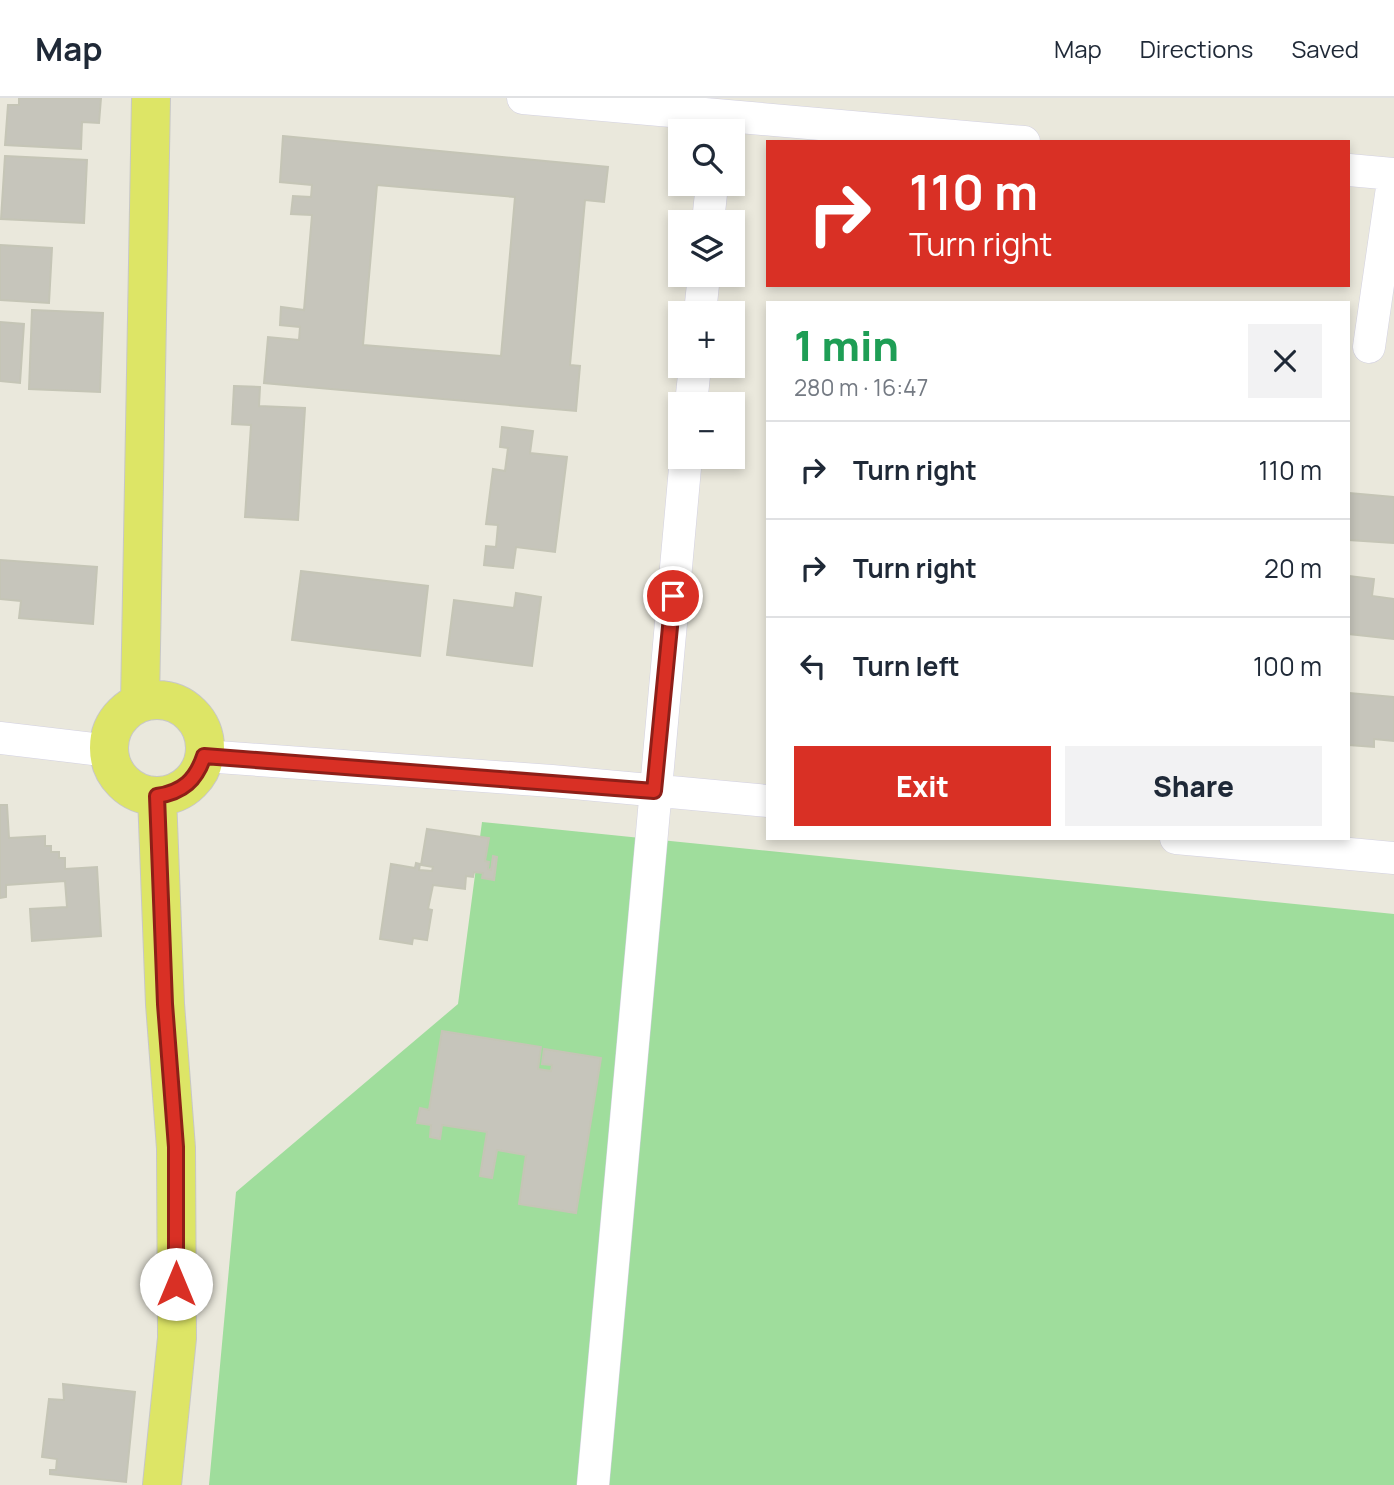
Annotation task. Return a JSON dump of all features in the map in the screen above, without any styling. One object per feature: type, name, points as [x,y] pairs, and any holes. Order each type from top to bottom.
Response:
[{"type":"main road","points":[[152,98],[154,701]]},
{"type":"main road","points":[[154,701],[173,98]]},
{"type":"main road","points":[[154,701],[187,711],[198,723],[204,739],[204,756],[199,772],[188,785],[174,793],[157,796],[141,793],[127,786],[116,773],[110,751],[115,724],[126,711],[154,701]]},
{"type":"main road","points":[[157,796],[165,1004],[176,1147],[177,1338],[162,1485]]},
{"type":"street","points":[[523,98],[1001,140]]},
{"type":"street","points":[[1350,170],[1394,174],[1369,347]]},
{"type":"street","points":[[593,1485],[685,469]]},
{"type":"street","points":[[0,738],[110,751]]},
{"type":"street","points":[[204,756],[552,781],[766,801]]},
{"type":"street","points":[[1198,840],[1394,858]]},
{"type":"green space","points":[[482,822],[1394,914],[1394,1485],[209,1485],[236,1192],[458,1004]]},
{"type":"building","points":[[19,98],[101,98],[99,123],[82,122],[81,149],[5,145],[8,105],[19,105]]},
{"type":"building","points":[[283,136],[608,167],[604,202],[585,200],[570,365],[580,366],[576,411],[264,383],[268,337],[299,340],[300,327],[280,325],[281,307],[304,310],[312,215],[291,214],[293,196],[311,197],[312,185],[280,182]],"holes":[[[377,185],[515,197],[501,356],[363,345]]]},
{"type":"building","points":[[5,156],[87,160],[84,223],[1,219]]},
{"type":"building","points":[[0,245],[52,248],[49,303],[0,300]]},
{"type":"building","points":[[32,310],[103,313],[100,392],[29,389]]},
{"type":"building","points":[[0,322],[24,324],[20,383],[0,381]]},
{"type":"building","points":[[234,386],[260,387],[259,406],[305,408],[298,520],[245,517],[251,425],[232,424]]},
{"type":"building","points":[[502,427],[533,431],[530,453],[567,457],[555,552],[516,547],[513,568],[484,565],[486,546],[496,547],[498,525],[486,524],[493,469],[505,471],[508,448],[500,447]]},
{"type":"building","points":[[1350,493],[1394,497],[1394,543],[1350,540]]},
{"type":"building","points":[[0,560],[97,567],[93,624],[19,618],[21,601],[0,599]]},
{"type":"building","points":[[301,571],[428,586],[420,656],[292,640]]},
{"type":"building","points":[[1350,576],[1374,579],[1372,596],[1394,599],[1394,639],[1350,634]]},
{"type":"building","points":[[516,593],[541,597],[532,666],[447,655],[454,600],[514,608]]},
{"type":"building","points":[[1350,693],[1394,697],[1394,741],[1374,739],[1374,747],[1350,745]]},
{"type":"building","points":[[0,805],[7,805],[9,838],[45,836],[45,846],[51,846],[51,852],[59,852],[59,858],[65,858],[65,869],[97,867],[101,936],[32,941],[30,909],[67,907],[65,881],[6,885],[6,897],[0,898]]},
{"type":"building","points":[[427,829],[489,838],[485,861],[489,862],[488,869],[491,870],[493,856],[497,857],[494,880],[482,878],[483,873],[474,872],[473,877],[466,876],[465,889],[433,885],[428,909],[432,910],[427,940],[413,938],[412,944],[380,939],[391,864],[415,868],[416,863],[420,864],[419,870],[432,871],[433,867],[421,865]]},
{"type":"building","points":[[442,1031],[541,1047],[538,1069],[551,1071],[552,1065],[542,1064],[544,1049],[601,1058],[576,1213],[519,1204],[526,1155],[497,1150],[492,1178],[480,1176],[487,1132],[442,1125],[440,1139],[430,1137],[431,1125],[417,1123],[420,1108],[429,1110]]},
{"type":"building","points":[[63,1384],[135,1392],[126,1482],[50,1474],[50,1470],[56,1470],[57,1459],[42,1457],[49,1399],[64,1400]]},
{"type":"route","points":[[176,1284],[176,1147],[165,1004],[157,796],[174,793],[188,785],[199,772],[204,756],[654,791],[673,596]]}]
